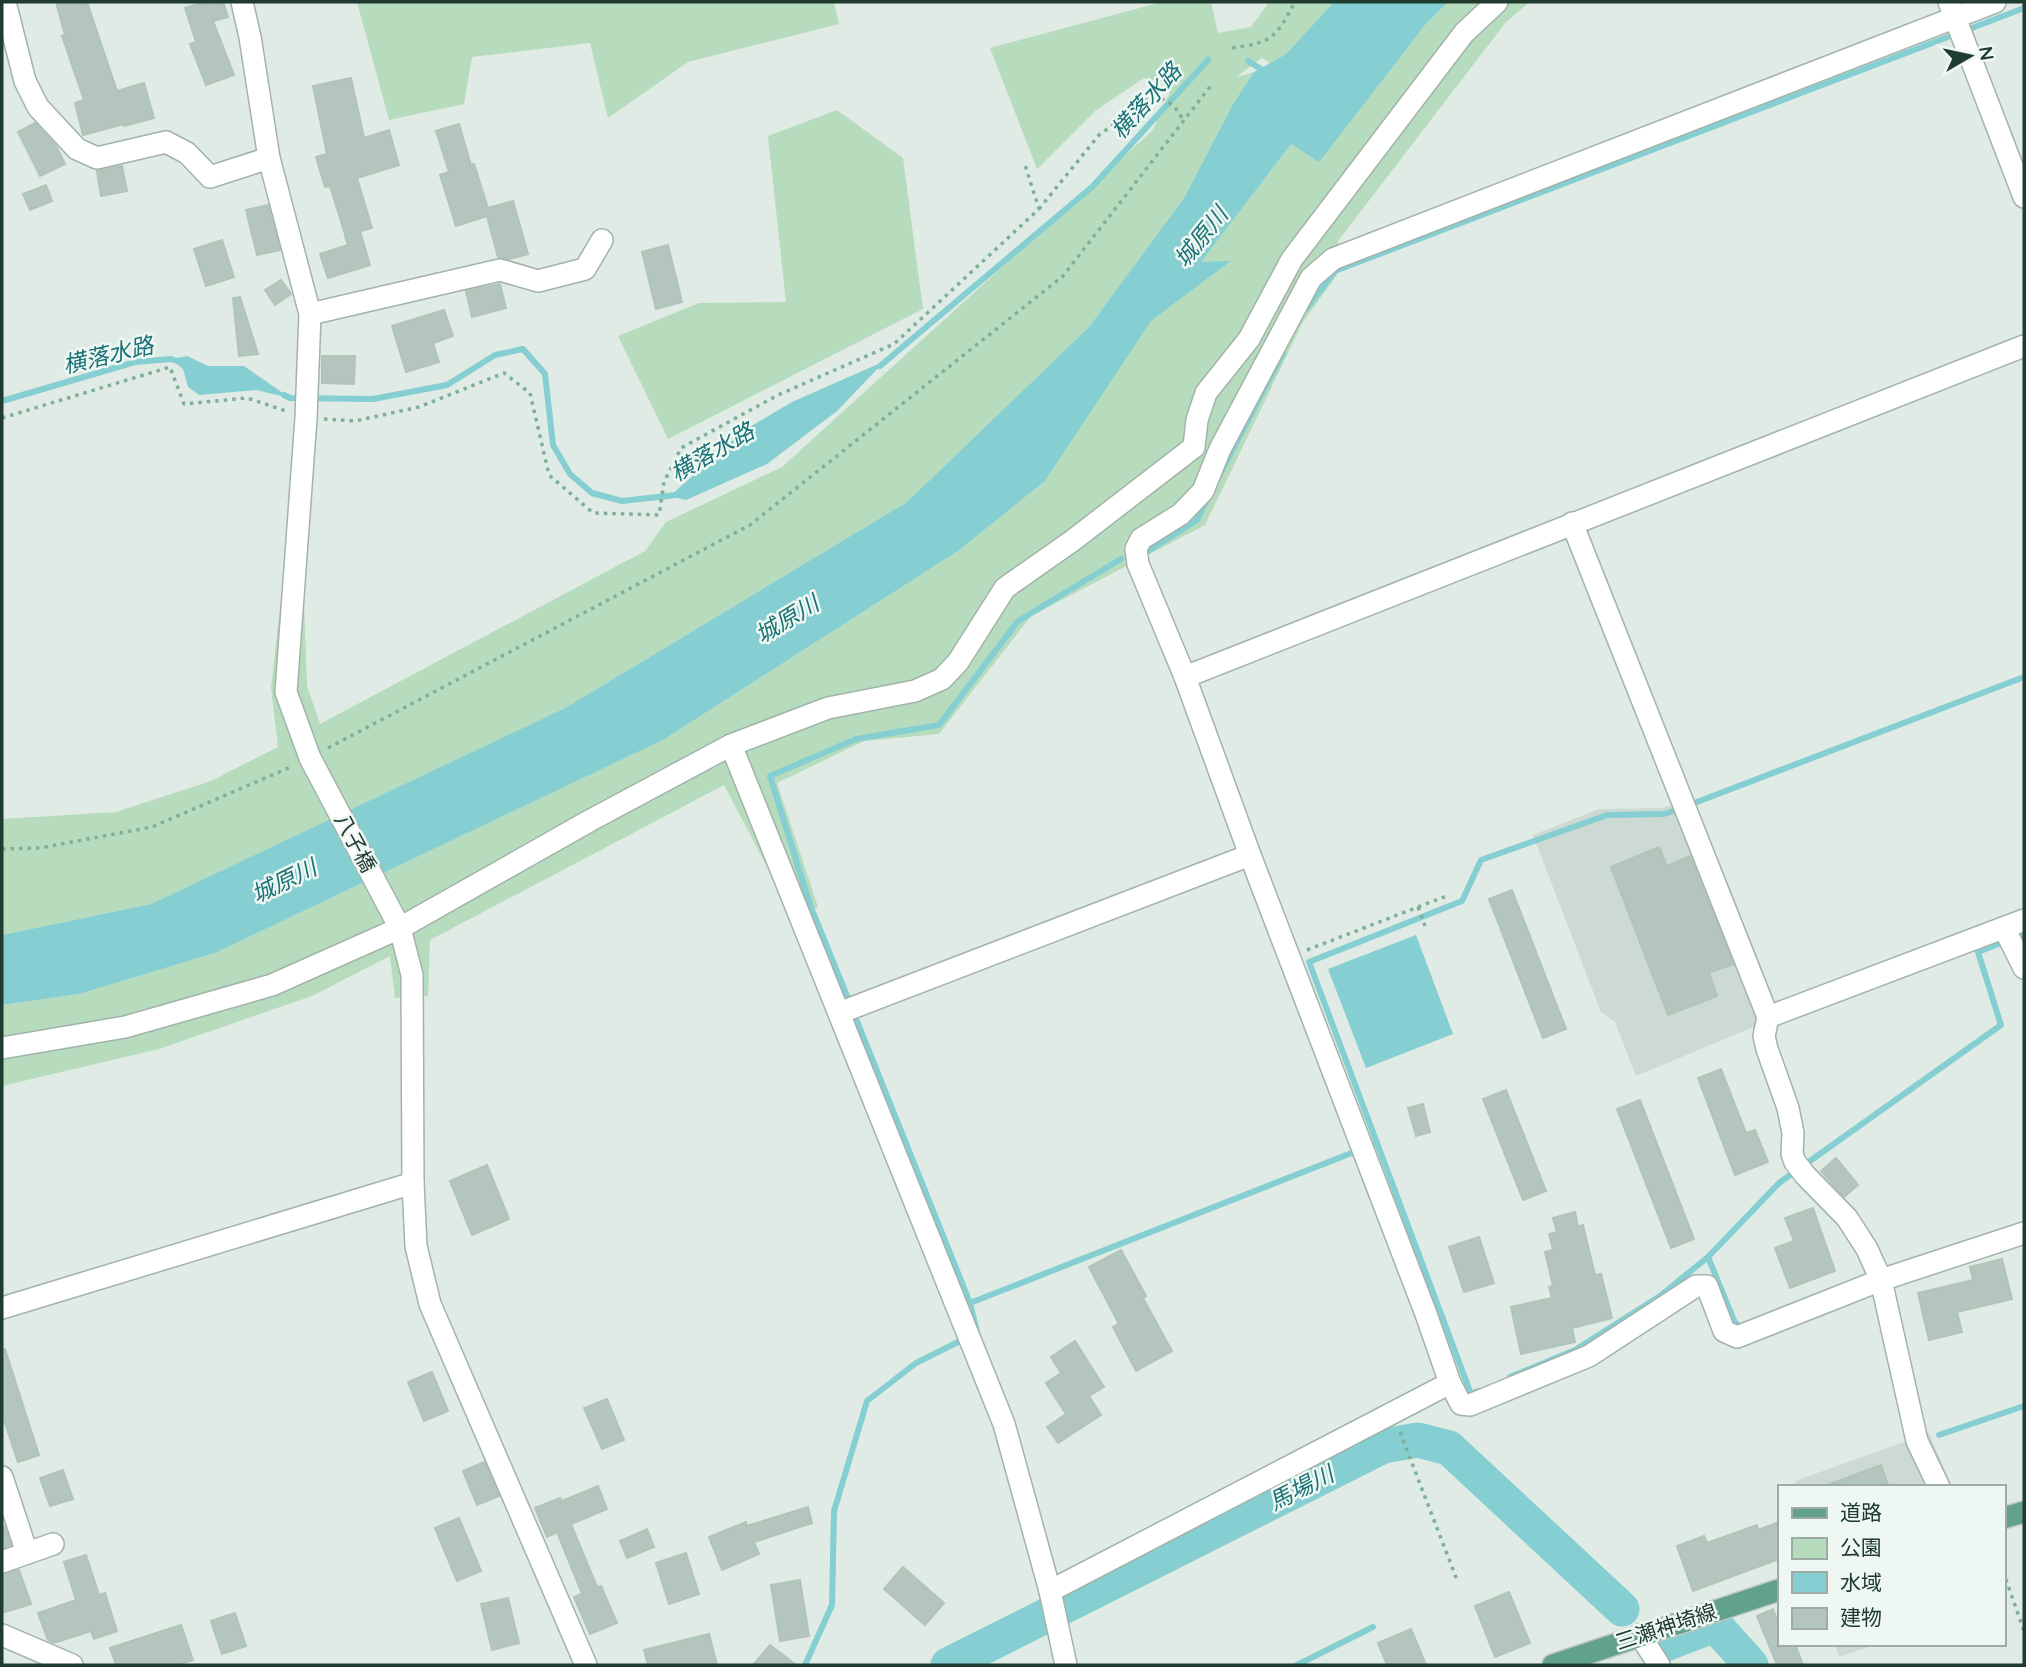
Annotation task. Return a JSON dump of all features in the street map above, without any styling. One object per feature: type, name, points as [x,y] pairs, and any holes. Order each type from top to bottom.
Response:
[{"type":"main road","points":[[2005,1517],[2024,1512]]},
{"type":"main road","name":"三瀬神埼線","points":[[1553,1665],[1778,1590]]},
{"type":"street","points":[[5,2],[25,81],[38,107],[77,149],[97,158],[166,142],[187,153],[210,177],[269,158]]},
{"type":"street","name":"八子橋","points":[[242,2],[269,158],[310,314],[306,418],[286,692],[310,758],[400,928],[412,975],[416,1246],[430,1304],[586,1665]]},
{"type":"street","points":[[1194,447],[1196,420],[1206,393],[1249,339],[1292,259],[1464,33],[1497,2]]},
{"type":"street","points":[[1995,2],[1952,10],[1333,259],[1311,278],[1220,449],[1203,491],[1181,514],[1141,539],[1136,549],[1138,564],[1185,677],[1450,1384],[1461,1404],[1470,1405],[1589,1356],[1696,1286],[1707,1286],[1724,1331],[1737,1337],[1881,1280],[2024,1233]]},
{"type":"street","points":[[1952,10],[2024,197]]},
{"type":"street","points":[[310,314],[500,270],[538,281],[585,268],[602,240]]},
{"type":"street","points":[[1185,677],[2024,346]]},
{"type":"street","points":[[2,1048],[125,1027],[272,985],[400,928],[591,820],[731,745],[828,708],[915,691],[942,679],[958,662],[1005,588],[1072,541],[1194,447],[1220,449]]},
{"type":"street","points":[[1572,523],[1768,1017],[1765,1042],[1788,1108],[1793,1133],[1792,1154],[1800,1168],[1847,1218],[1867,1249],[1881,1280],[1917,1441],[1937,1485]]},
{"type":"street","points":[[731,745],[1004,1424],[1050,1591],[1066,1665]]},
{"type":"street","points":[[839,1013],[1250,855]]},
{"type":"street","points":[[1768,1017],[2024,920]]},
{"type":"street","points":[[2004,928],[2024,968]]},
{"type":"street","points":[[2,1308],[413,1183]]},
{"type":"street","points":[[1050,1591],[1450,1384]]},
{"type":"street","points":[[2,1477],[27,1553]]},
{"type":"street","points":[[2,1562],[53,1544]]},
{"type":"street","points":[[2,1634],[72,1665]]},
{"type":"street","points":[[1640,1635],[1659,1665]]},
{"type":"path","points":[[1232,48],[1258,45],[1278,33],[1295,2]]},
{"type":"path","points":[[2,849],[40,848],[152,827],[310,758],[750,526],[1063,276],[1213,83]]},
{"type":"path","points":[[2,418],[170,367],[184,404],[247,398],[306,418],[355,421],[419,407],[504,373],[530,393],[549,475],[593,513],[659,515],[664,482],[681,448],[778,395],[894,344],[1039,209],[1099,135],[1124,117],[1135,105],[1148,99],[1161,98],[1174,106],[1184,121]]},
{"type":"path","points":[[1025,165],[1039,209]]},
{"type":"path","points":[[1289,957],[1449,895]]},
{"type":"path","points":[[1418,907],[1425,926]]},
{"type":"path","points":[[1400,1433],[1458,1580]]},
{"type":"path","points":[[2005,1577],[2024,1631]]},
{"type":"shaded area","points":[[1692,799],[1775,1018],[1636,1076],[1615,1022],[1601,1012],[1533,835],[1599,809],[1661,808]]},
{"type":"shaded area","points":[[1929,1433],[1951,1485],[1796,1485],[1795,1481]]},
{"type":"shaded area","points":[[1836,1646],[1871,1646],[1839,1657]]},
{"type":"green space","points":[[357,2],[834,2],[839,24],[688,62],[608,118],[590,43],[472,57],[464,104],[389,120]]},
{"type":"green space","points":[[1162,2],[1211,2],[1218,33],[1251,27],[1269,2],[1334,2],[1286,54],[1270,63],[1262,58],[1236,77],[1254,72],[1233,104],[1184,198],[1089,327],[907,502],[565,708],[151,904],[2,935],[2,819],[116,812],[211,781],[278,747],[271,688],[284,572],[303,574],[307,686],[320,724],[645,551],[666,522],[782,467],[1153,130],[1173,85],[1144,78],[1095,111],[1037,169],[990,48]]},
{"type":"green space","points":[[1448,2],[1530,2],[1506,22],[1338,241],[1337,275],[1303,322],[1205,525],[1031,616],[939,734],[864,741],[777,783],[818,907],[793,916],[724,785],[430,940],[428,996],[395,998],[390,956],[312,996],[159,1049],[2,1086],[2,1005],[79,994],[215,953],[663,740],[958,551],[1045,481],[1151,321],[1230,262],[1201,262],[1291,144],[1318,161],[1425,25]]},
{"type":"green space","points":[[837,110],[903,158],[923,309],[668,439],[618,336],[699,303],[786,302],[768,136]]},
{"type":"water","name":"城原川","points":[[1334,2],[1448,2],[1425,25],[1319,162],[1291,144],[1201,262],[1231,261],[1151,321],[1045,481],[958,551],[663,740],[215,953],[79,994],[2,1005],[2,935],[151,904],[565,708],[907,502],[1089,327],[1184,198],[1233,104],[1254,72],[1286,54]]},
{"type":"water","points":[[187,356],[208,366],[244,366],[290,398],[256,390],[199,395],[188,387],[183,369],[171,359]]},
{"type":"water","points":[[885,361],[837,411],[767,464],[686,500],[670,496],[743,431],[792,402]]},
{"type":"water","points":[[1416,935],[1453,1034],[1366,1068],[1328,969]]},
{"type":"building","points":[[56,2],[87,2],[117,91],[144,83],[154,118],[83,135],[75,103],[84,100],[62,36],[65,35]]},
{"type":"building","points":[[204,2],[223,2],[228,17],[213,21],[234,75],[206,85],[190,44],[196,42],[185,8]]},
{"type":"building","points":[[351,78],[364,138],[389,130],[399,165],[357,178],[372,228],[360,231],[370,265],[328,278],[320,254],[348,245],[345,236],[349,233],[345,234],[330,186],[325,187],[316,157],[327,154],[313,86]]},
{"type":"building","points":[[35,123],[56,146],[65,164],[40,176],[18,132]]},
{"type":"building","points":[[459,124],[488,208],[513,201],[528,254],[509,259],[498,257],[487,216],[456,226],[440,175],[449,172],[436,131]]},
{"type":"building","points":[[122,166],[127,191],[101,196],[97,171]]},
{"type":"building","points":[[46,185],[52,201],[30,210],[23,194]]},
{"type":"building","points":[[268,205],[280,250],[257,255],[246,210]]},
{"type":"building","points":[[222,240],[234,277],[206,286],[194,249]]},
{"type":"building","points":[[668,245],[682,302],[656,309],[642,252]]},
{"type":"building","points":[[281,280],[291,294],[275,305],[265,290]]},
{"type":"building","points":[[500,284],[506,308],[472,317],[466,291]]},
{"type":"building","points":[[240,297],[258,354],[239,356],[233,298]]},
{"type":"building","points":[[444,310],[453,336],[433,343],[439,362],[406,372],[392,326]]},
{"type":"building","points":[[322,356],[355,356],[354,384],[322,383]]},
{"type":"building","points":[[1659,847],[1667,866],[1690,856],[1733,964],[1709,973],[1717,996],[1668,1015],[1611,867]]},
{"type":"building","points":[[1512,890],[1566,1029],[1543,1038],[1489,899]]},
{"type":"building","points":[[1721,1069],[1746,1133],[1755,1130],[1768,1162],[1735,1175],[1698,1078]]},
{"type":"building","points":[[1506,1090],[1546,1191],[1523,1200],[1483,1099]]},
{"type":"building","points":[[1640,1100],[1694,1239],[1671,1248],[1617,1109]]},
{"type":"building","points":[[1423,1104],[1430,1132],[1416,1136],[1408,1108]]},
{"type":"building","points":[[1836,1158],[1858,1185],[1844,1197],[1821,1171]]},
{"type":"building","points":[[487,1165],[509,1219],[472,1235],[450,1181]]},
{"type":"building","points":[[1813,1208],[1835,1271],[1790,1288],[1775,1248],[1794,1241],[1785,1218]]},
{"type":"building","points":[[1575,1212],[1578,1227],[1583,1225],[1595,1275],[1601,1274],[1612,1318],[1572,1328],[1575,1342],[1521,1354],[1511,1307],[1552,1298],[1549,1287],[1553,1286],[1545,1252],[1553,1250],[1549,1234],[1557,1232],[1553,1218]]},
{"type":"building","points":[[1479,1237],[1494,1283],[1464,1292],[1449,1247]]},
{"type":"building","points":[[1121,1250],[1172,1351],[1136,1371],[1113,1327],[1119,1324],[1089,1267]]},
{"type":"building","points":[[2002,1259],[2012,1299],[1957,1312],[1962,1332],[1929,1340],[1918,1293],[1973,1280],[1970,1267]]},
{"type":"building","points":[[1075,1341],[1104,1387],[1089,1396],[1101,1415],[1058,1443],[1047,1427],[1066,1414],[1046,1383],[1061,1373],[1051,1357]]},
{"type":"building","points":[[5,1349],[39,1455],[18,1462],[2,1414],[2,1350]]},
{"type":"building","points":[[432,1372],[448,1411],[424,1421],[408,1382]]},
{"type":"building","points":[[607,1399],[624,1440],[602,1449],[584,1408]]},
{"type":"building","points":[[484,1462],[499,1496],[477,1505],[463,1471]]},
{"type":"building","points":[[1881,1465],[1888,1485],[1827,1485]]},
{"type":"building","points":[[63,1470],[73,1499],[50,1506],[40,1478]]},
{"type":"building","points":[[598,1486],[607,1509],[571,1524],[597,1587],[601,1586],[617,1623],[590,1634],[574,1597],[582,1594],[557,1532],[547,1537],[535,1508],[560,1498],[562,1501]]},
{"type":"building","points":[[808,1507],[812,1523],[754,1542],[759,1554],[722,1570],[709,1537],[746,1522],[747,1526]]},
{"type":"building","points":[[459,1518],[481,1571],[457,1581],[435,1528]]},
{"type":"building","points":[[1778,1522],[1778,1559],[1693,1591],[1677,1546],[1704,1536],[1707,1543],[1757,1525],[1758,1530]]},
{"type":"building","points":[[4,1526],[11,1545],[2,1548],[2,1527]]},
{"type":"building","points":[[647,1529],[654,1547],[627,1558],[620,1541]]},
{"type":"building","points":[[686,1553],[699,1594],[669,1604],[656,1563]]},
{"type":"building","points":[[86,1555],[99,1595],[105,1593],[117,1631],[94,1639],[91,1631],[54,1643],[48,1640],[38,1613],[76,1600],[64,1562]]},
{"type":"building","points":[[903,1567],[944,1603],[925,1625],[884,1589]]},
{"type":"building","points":[[19,1570],[31,1604],[2,1613],[2,1575]]},
{"type":"building","points":[[800,1580],[809,1636],[780,1641],[771,1585]]},
{"type":"building","points":[[1509,1592],[1530,1643],[1495,1657],[1475,1606]]},
{"type":"building","points":[[508,1598],[519,1643],[492,1650],[481,1604]]},
{"type":"building","points":[[1773,1609],[1778,1622],[1778,1646],[1796,1646],[1803,1665],[1777,1665],[1757,1616]]},
{"type":"building","points":[[235,1613],[246,1646],[222,1654],[211,1621]]},
{"type":"building","points":[[181,1625],[193,1660],[176,1665],[116,1665],[110,1648]]},
{"type":"building","points":[[1411,1629],[1426,1665],[1387,1665],[1378,1643]]},
{"type":"building","points":[[709,1634],[717,1665],[648,1665],[644,1650]]},
{"type":"building","points":[[770,1645],[796,1665],[753,1665]]},
{"type":"waterway","points":[[1972,28],[2024,8]]},
{"type":"waterway","points":[[1306,309],[1335,271],[1948,37]]},
{"type":"waterway","name":"横落水路","points":[[880,366],[1092,187],[1208,60]]},
{"type":"waterway","points":[[1248,61],[1266,72]]},
{"type":"waterway","name":"横落水路","points":[[284,395],[290,398],[373,399],[447,385],[495,355],[523,349],[545,374],[553,445],[570,474],[592,493],[622,501],[676,495]]},
{"type":"waterway","points":[[1220,474],[1283,353]]},
{"type":"waterway","name":"横落水路","points":[[2,401],[135,362],[171,359],[177,361]]},
{"type":"waterway","points":[[1148,551],[1197,520],[1207,499]]},
{"type":"waterway","points":[[847,996],[810,905],[770,776],[856,739],[939,725],[1018,621],[1121,559]]},
{"type":"waterway","points":[[1697,802],[2024,677]]},
{"type":"waterway","points":[[977,1332],[970,1303],[1377,1143],[1309,962],[1462,901],[1481,860],[1607,815],[1664,814],[1673,811]]},
{"type":"waterway","points":[[1510,1377],[1575,1350],[1660,1296],[1708,1257],[1779,1183],[2001,1025],[1978,952],[2024,934]]},
{"type":"waterway","points":[[857,1021],[970,1303]]},
{"type":"waterway","points":[[1377,1143],[1471,1394],[1478,1391]]},
{"type":"waterway","points":[[1708,1257],[1735,1323],[1744,1326]]},
{"type":"waterway","points":[[805,1665],[832,1605],[834,1511],[867,1401],[916,1363],[964,1339]]},
{"type":"waterway","points":[[1939,1435],[2024,1406]]},
{"type":"waterway","name":"馬場川","points":[[948,1665],[1383,1446],[1418,1440],[1449,1448],[1622,1609]]},
{"type":"waterway","name":"馬場川","points":[[1663,1645],[1715,1625],[1751,1665]]},
{"type":"waterway","points":[[1297,1665],[1373,1627]]}]
